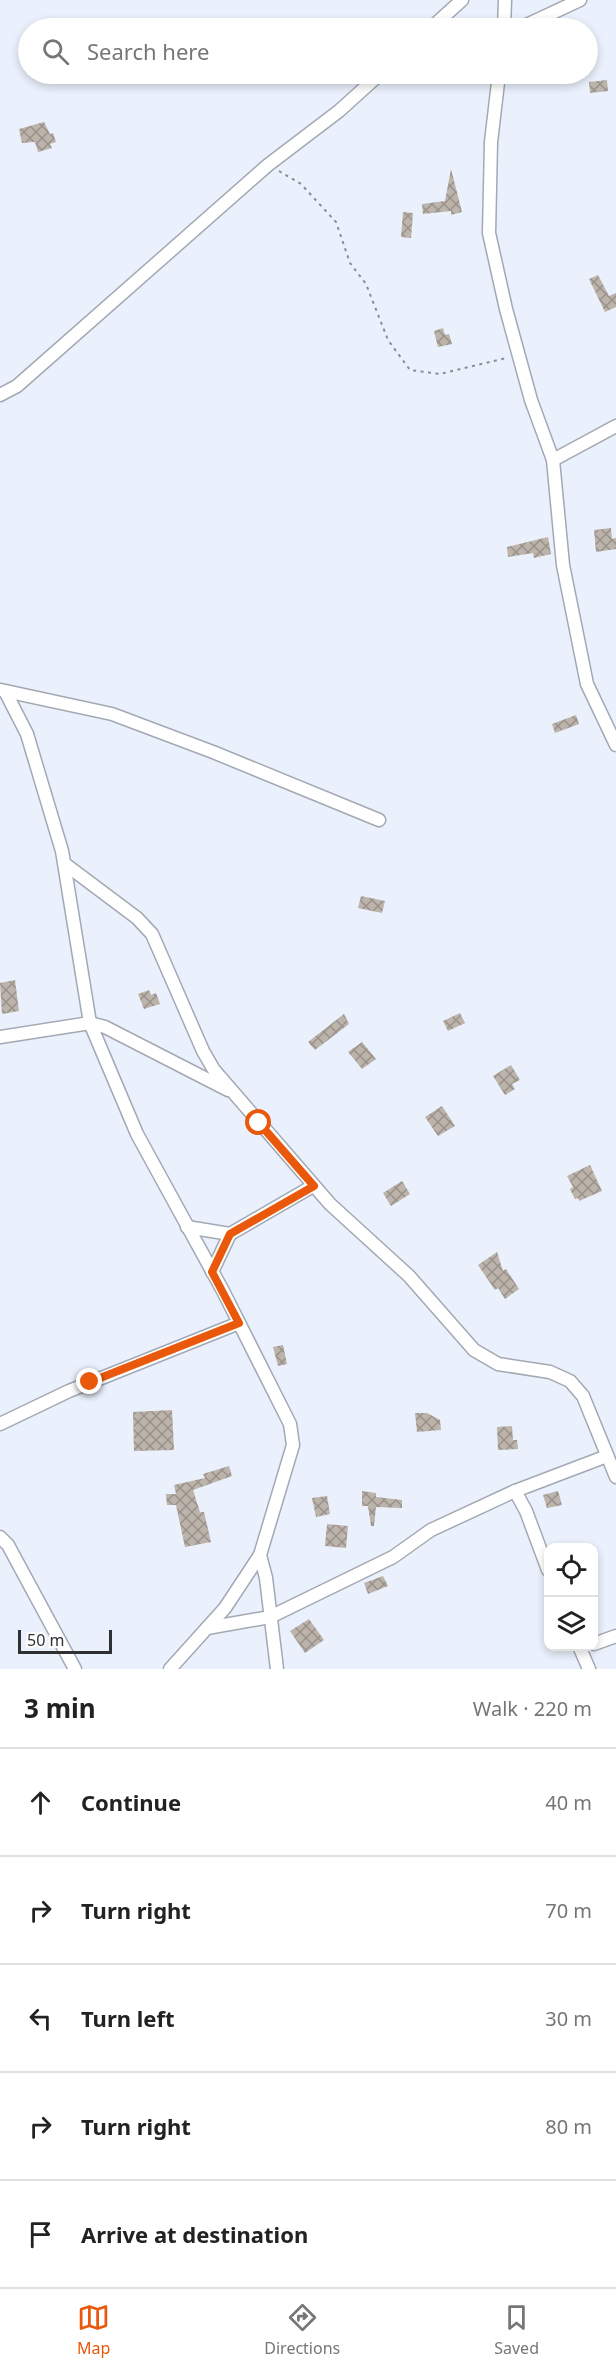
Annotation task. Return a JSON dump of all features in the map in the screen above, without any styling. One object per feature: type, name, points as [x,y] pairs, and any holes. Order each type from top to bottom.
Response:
[{"type":"street","points":[[441,18],[462,0]]},
{"type":"street","points":[[504,18],[505,0]]},
{"type":"street","points":[[541,18],[580,0]]},
{"type":"street","points":[[0,395],[16,386],[268,165],[339,111],[369,84]]},
{"type":"street","points":[[498,84],[491,142],[489,233],[506,309],[531,400],[553,460],[563,565],[587,684],[616,745]]},
{"type":"street","points":[[553,460],[616,426]]},
{"type":"street","points":[[3,691],[112,714],[213,752],[379,820]]},
{"type":"street","points":[[3,691],[27,734],[64,864],[90,1023],[122,1103],[290,1424],[293,1445],[260,1555],[225,1608],[170,1669]]},
{"type":"street","points":[[64,864],[137,918],[152,934],[203,1051],[232,1092],[330,1204],[409,1276],[474,1350],[498,1364],[550,1372],[570,1381],[583,1396],[616,1477]]},
{"type":"street","points":[[0,1037],[90,1023],[123,1035],[232,1092]]},
{"type":"street","points":[[212,1272],[230,1234],[314,1186]]},
{"type":"street","points":[[187,1227],[230,1234]]},
{"type":"street","points":[[0,1424],[69,1390],[239,1323]]},
{"type":"street","points":[[207,1628],[270,1617],[393,1557],[431,1530],[515,1491],[607,1456]]},
{"type":"street","points":[[515,1491],[526,1511],[544,1557]]},
{"type":"street","points":[[0,1538],[8,1545],[75,1669]]},
{"type":"street","points":[[260,1555],[266,1578],[277,1669]]},
{"type":"street","points":[[598,1643],[616,1636]]},
{"type":"street","points":[[583,1651],[589,1669]]},
{"type":"path","points":[[268,165],[302,184],[336,222],[350,262],[366,284],[388,340],[410,370],[440,374],[503,357],[520,360]]},
{"type":"building","points":[[607,80],[608,91],[590,93],[589,84],[598,84],[598,81]]},
{"type":"building","points":[[44,122],[50,134],[53,133],[56,142],[50,144],[52,148],[38,152],[35,142],[22,143],[19,129]]},
{"type":"building","points":[[451,169],[462,212],[451,215],[451,211],[423,214],[422,204],[445,201]]},
{"type":"building","points":[[403,212],[413,213],[411,238],[401,237]]},
{"type":"building","points":[[598,275],[609,296],[616,293],[616,307],[605,312],[589,279]]},
{"type":"building","points":[[443,328],[445,335],[449,334],[452,344],[438,347],[434,331]]},
{"type":"building","points":[[611,528],[612,539],[616,538],[616,549],[596,552],[594,530]]},
{"type":"building","points":[[548,537],[551,554],[534,558],[533,553],[508,557],[507,547]]},
{"type":"building","points":[[576,715],[579,724],[555,733],[552,724]]},
{"type":"building","points":[[361,896],[385,901],[382,913],[358,908]]},
{"type":"building","points":[[15,980],[19,1011],[2,1014],[0,983]]},
{"type":"building","points":[[149,990],[151,995],[156,993],[160,1004],[144,1009],[138,994]]},
{"type":"building","points":[[460,1013],[465,1023],[448,1031],[443,1021]]},
{"type":"building","points":[[344,1014],[349,1024],[315,1050],[308,1042]]},
{"type":"building","points":[[362,1042],[376,1059],[362,1069],[348,1052]]},
{"type":"building","points":[[511,1065],[520,1080],[512,1084],[515,1089],[505,1095],[493,1076]]},
{"type":"building","points":[[442,1106],[455,1126],[438,1136],[425,1117]]},
{"type":"building","points":[[590,1165],[602,1191],[579,1201],[578,1198],[575,1199],[570,1189],[573,1187],[567,1176]]},
{"type":"building","points":[[402,1181],[410,1194],[391,1206],[383,1193]]},
{"type":"building","points":[[497,1252],[503,1271],[506,1269],[519,1289],[505,1299],[498,1288],[495,1290],[478,1265]]},
{"type":"building","points":[[283,1345],[287,1364],[278,1366],[273,1347]]},
{"type":"building","points":[[172,1410],[174,1450],[134,1451],[133,1412]]},
{"type":"building","points":[[415,1413],[427,1413],[440,1420],[441,1430],[417,1432]]},
{"type":"building","points":[[512,1426],[513,1440],[517,1440],[518,1449],[498,1450],[497,1427]]},
{"type":"building","points":[[229,1466],[232,1476],[193,1490],[200,1512],[204,1512],[211,1542],[185,1547],[176,1505],[167,1505],[166,1494],[176,1494],[174,1485],[205,1478],[203,1474]]},
{"type":"building","points":[[362,1491],[376,1493],[376,1497],[402,1500],[402,1508],[376,1507],[374,1526],[371,1526],[368,1506],[362,1506]]},
{"type":"building","points":[[558,1491],[562,1505],[547,1508],[543,1495]]},
{"type":"building","points":[[327,1496],[330,1514],[316,1517],[312,1498]]},
{"type":"building","points":[[327,1524],[348,1526],[346,1548],[325,1546]]},
{"type":"building","points":[[383,1576],[388,1586],[368,1594],[364,1583]]},
{"type":"building","points":[[309,1619],[324,1640],[305,1653],[290,1631]]},
{"type":"route","points":[[90,1382],[239,1323],[212,1272],[230,1234],[314,1186],[259,1123]]}]
